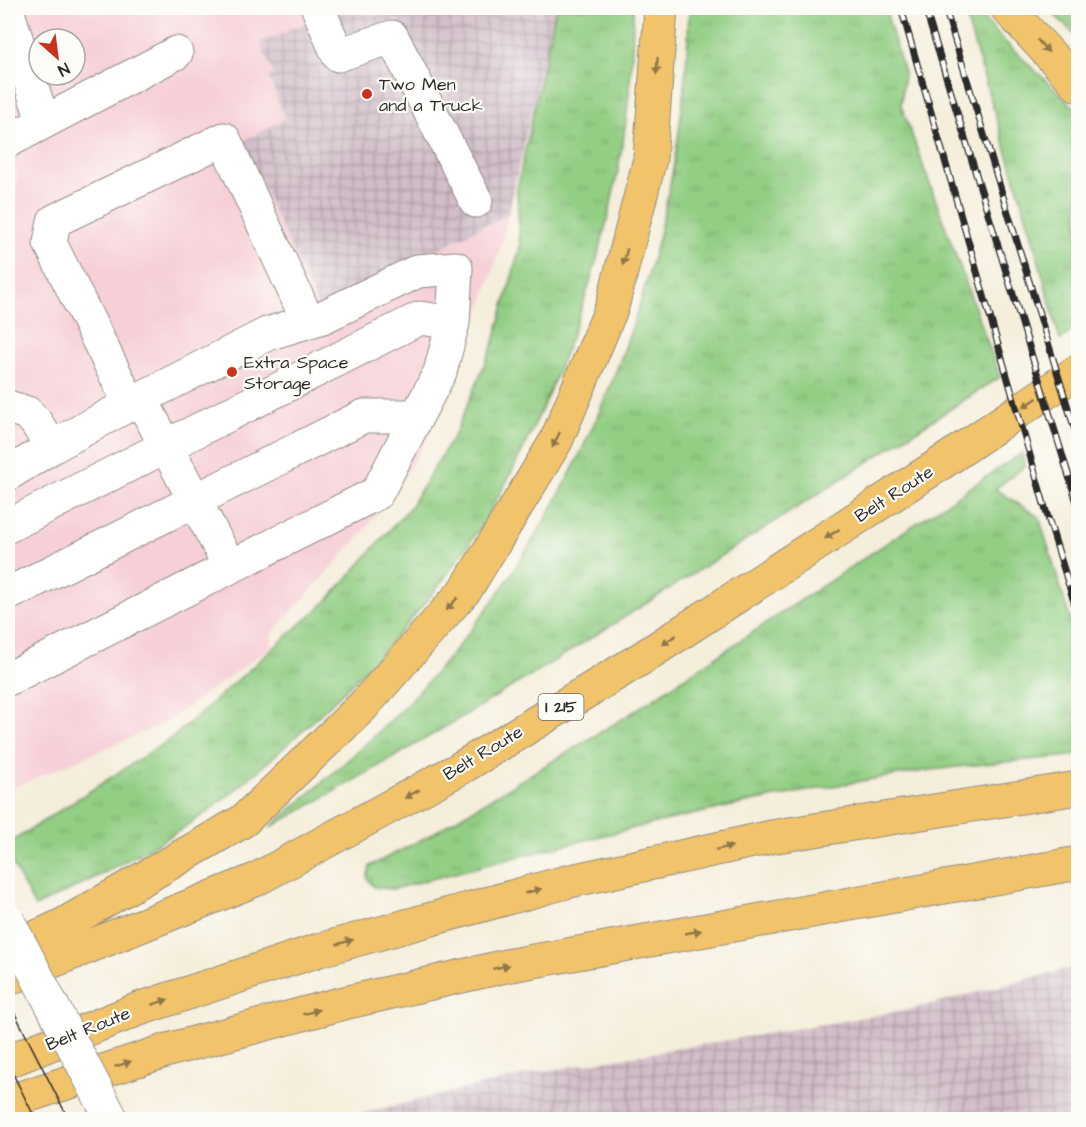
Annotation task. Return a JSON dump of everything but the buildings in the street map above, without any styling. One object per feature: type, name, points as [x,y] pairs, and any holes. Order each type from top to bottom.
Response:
[{"type":"highway","points":[[8,950],[61,926],[243,821],[363,706],[466,589],[556,441],[612,307],[650,159],[661,8]]},
{"type":"highway","points":[[1006,8],[1078,85]]},
{"type":"highway","name":"Belt Route","points":[[8,979],[255,880],[459,769],[652,652],[937,466],[1078,370]]},
{"type":"highway","name":"Belt Route","points":[[8,1061],[139,1009],[308,953],[566,882],[771,837],[1078,788]]},
{"type":"highway","points":[[8,1102],[179,1047],[344,1003],[506,966],[1078,863]]},
{"type":"highway","points":[[976,882],[1078,870]]},
{"type":"street","points":[[318,8],[338,55],[392,37],[476,201]]},
{"type":"street","points":[[8,13],[43,121]]},
{"type":"street","points":[[8,141],[176,53]]},
{"type":"street","points":[[230,567],[166,446],[135,402],[50,243],[54,221],[224,139],[308,321]]},
{"type":"street","points":[[8,474],[135,402],[267,334],[323,317],[418,271],[456,268],[453,323],[440,372],[377,493],[8,679]]},
{"type":"street","points":[[8,526],[420,318],[453,323]]},
{"type":"street","points":[[8,407],[27,413],[52,447]]},
{"type":"street","points":[[8,594],[364,416],[417,416]]},
{"type":"street","points":[[8,921],[112,1119]]},
{"type":"shaded area","points":[[8,8],[338,8],[260,43],[274,76],[269,78],[285,119],[320,308],[508,214],[503,239],[478,317],[429,435],[399,485],[364,531],[271,635],[273,645],[165,723],[8,790],[8,295],[11,279],[17,172],[8,172]]},
{"type":"shaded area","points":[[338,8],[556,8],[508,214],[319,308],[242,142],[285,119],[269,77],[274,75],[260,43]]},
{"type":"shaded area","points":[[1078,966],[1078,1119],[338,1119],[538,1072],[908,1010]]},
{"type":"green space","points":[[556,8],[633,8],[632,59],[627,109],[610,209],[582,307],[545,402],[499,495],[478,531],[410,621],[346,689],[273,757],[229,795],[182,829],[110,870],[35,907],[8,855],[8,844],[172,738],[328,600],[410,507],[455,434],[494,342],[520,247],[517,189]]},
{"type":"green space","points":[[689,8],[885,8],[904,73],[901,105],[1000,377],[547,665],[363,775],[269,828],[392,720],[470,631],[525,552],[572,469],[612,381],[644,290],[668,197],[683,102]]},
{"type":"green space","points":[[963,8],[974,8],[1003,40],[1078,111],[1078,327],[1060,340],[1031,232]]},
{"type":"green space","points":[[1048,8],[1078,8],[1078,38]]},
{"type":"green space","points":[[1022,453],[1025,466],[995,489],[1039,517],[1078,645],[1078,755],[944,768],[791,794],[658,822],[393,889],[374,887],[367,878],[370,866],[427,837],[624,718]]},
{"type":"tram line","points":[[8,1000],[69,1120]]},
{"type":"tram line","points":[[8,1064],[36,1120]]},
{"type":"railway","points":[[901,8],[1078,615]]},
{"type":"railway","points":[[925,8],[1078,506]]},
{"type":"railway","points":[[945,8],[1078,440]]},
{"type":"place","name":"Two Men and a Truck","points":[[367,94]]},
{"type":"place","name":"Extra Space Storage","points":[[232,372]]}]
